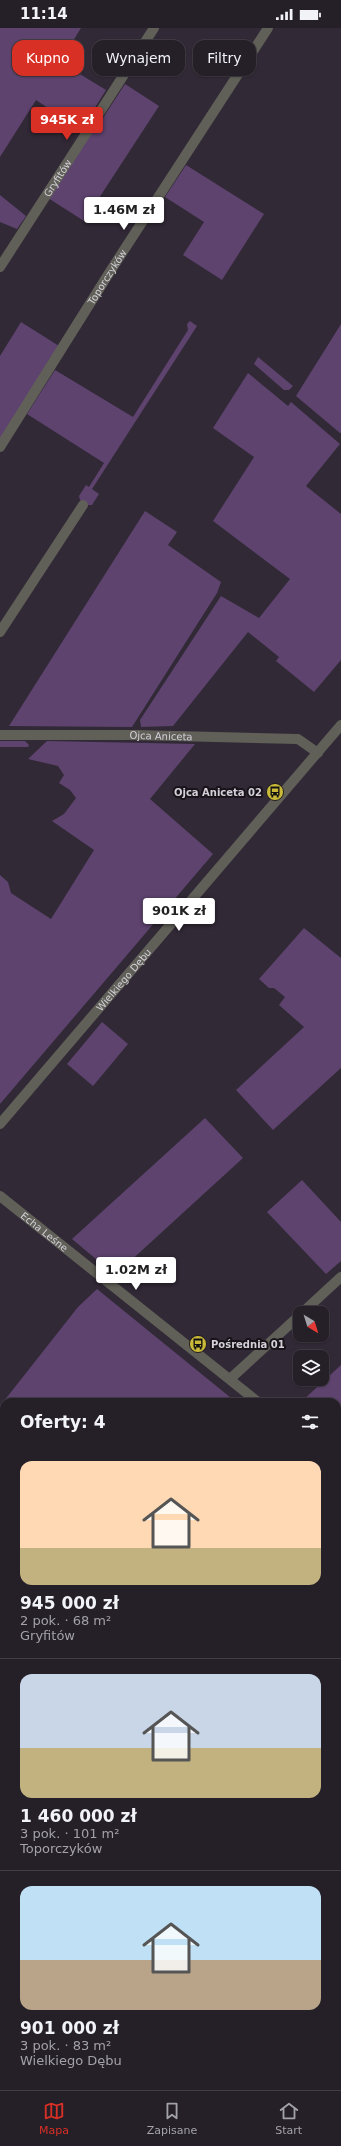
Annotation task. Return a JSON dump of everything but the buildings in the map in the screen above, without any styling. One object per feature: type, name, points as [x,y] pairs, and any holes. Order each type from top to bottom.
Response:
[{"type":"street","name":"Gryfitów","points":[[0,267],[154,28]]},
{"type":"street","name":"Toporczyków","points":[[0,447],[268,28]]},
{"type":"street","points":[[0,632],[83,505]]},
{"type":"street","name":"Wielkiego Dębu","points":[[0,1124],[341,725]]},
{"type":"street","name":"Ojca Aniceta","points":[[0,735],[135,734],[298,739],[318,753]]},
{"type":"street","name":"Echa Leśne","points":[[0,1196],[253,1398]]},
{"type":"street","points":[[310,1306],[341,1277]]},
{"type":"street","points":[[230,1379],[293,1321]]},
{"type":"shaded area","points":[[0,28],[81,28],[74,40],[12,40],[12,76],[83,76],[106,90],[81,130],[36,100],[0,157]]},
{"type":"shaded area","points":[[125,84],[159,106],[84,221],[48,198],[96,122],[99,124]]},
{"type":"shaded area","points":[[186,165],[264,214],[222,280],[183,255],[204,222],[165,197]]},
{"type":"shaded area","points":[[0,195],[26,216],[17,229],[0,222]]},
{"type":"shaded area","points":[[190,321],[197,326],[92,489],[99,494],[92,505],[87,505],[80,500],[79,496],[86,485],[89,487],[104,463],[27,414],[55,370],[133,417],[188,330],[187,324]]},
{"type":"shaded area","points":[[21,322],[59,346],[0,440],[0,356]]},
{"type":"shaded area","points":[[341,324],[341,433],[340,433],[296,396]]},
{"type":"shaded area","points":[[258,357],[293,386],[289,390],[284,390],[254,364]]},
{"type":"shaded area","points":[[248,373],[288,406],[291,402],[340,444],[306,486],[341,514],[341,660],[314,692],[276,661],[279,657],[248,632],[173,726],[141,727],[140,720],[221,596],[259,618],[290,579],[213,521],[254,457],[213,428]]},
{"type":"shaded area","points":[[145,511],[177,532],[168,545],[221,582],[217,593],[132,727],[9,726]]},
{"type":"shaded area","points":[[0,741],[25,741],[29,745],[28,747],[0,747]]},
{"type":"shaded area","points":[[47,741],[195,744],[150,799],[213,854],[0,1104],[0,875],[8,882],[11,893],[51,919],[94,850],[52,821],[64,814],[76,798],[70,790],[59,783],[64,775],[58,766],[28,759]]},
{"type":"shaded area","points":[[304,928],[341,958],[341,1068],[273,1130],[236,1090],[304,1027],[279,1005],[285,997],[274,988],[269,988],[259,979]]},
{"type":"shaded area","points":[[102,1022],[128,1044],[93,1086],[67,1064]]},
{"type":"shaded area","points":[[205,1118],[243,1158],[115,1275],[72,1239]]},
{"type":"shaded area","points":[[302,1180],[341,1222],[341,1261],[326,1274],[267,1212]]},
{"type":"shaded area","points":[[97,1289],[231,1398],[6,1398],[78,1307]]},
{"type":"shaded area","points":[[341,1365],[341,1398],[305,1398],[318,1386],[329,1386],[329,1376]]},
{"type":"place","name":"Ojca Aniceta 02","points":[[275,792]]},
{"type":"place","name":"Pośrednia 01","points":[[198,1344]]}]
